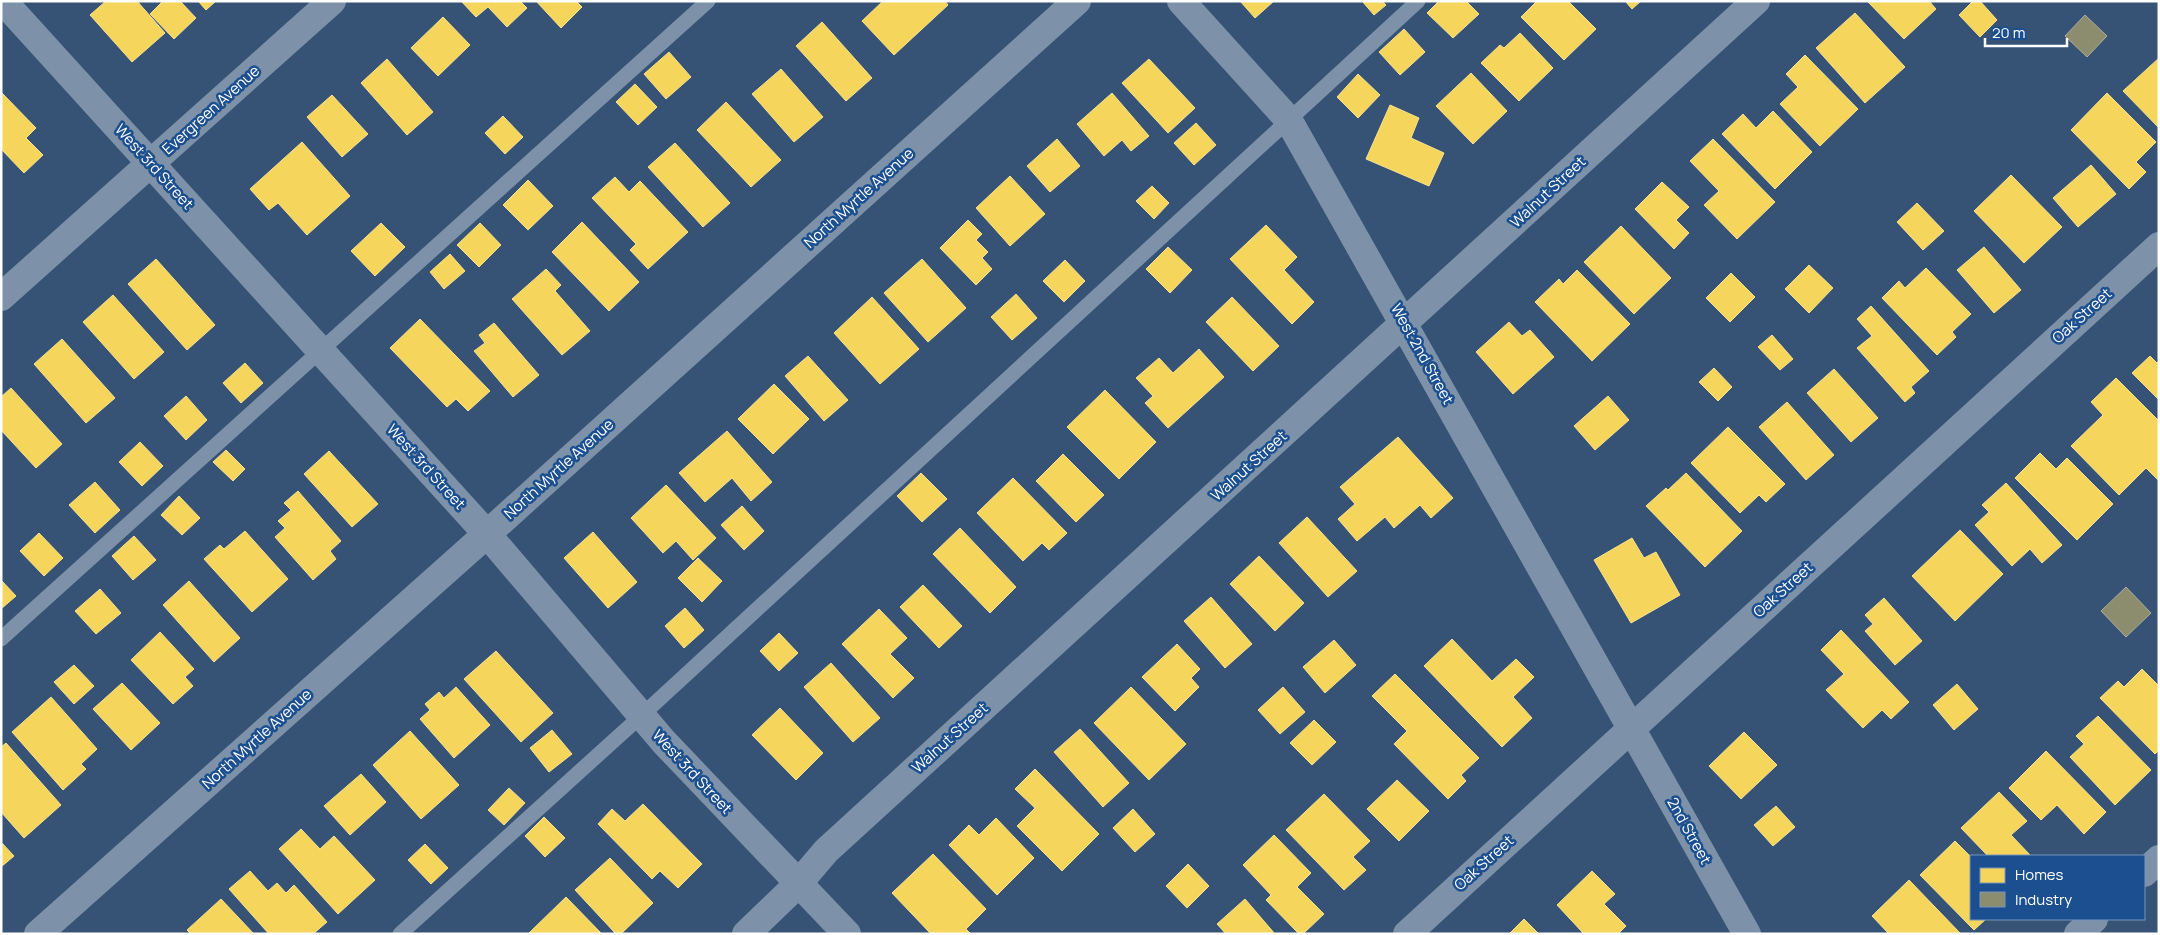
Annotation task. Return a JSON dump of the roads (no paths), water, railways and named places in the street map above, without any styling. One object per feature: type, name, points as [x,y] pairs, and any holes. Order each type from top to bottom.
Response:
[{"type":"street","name":"West 3rd Street","points":[[3,1],[487,534],[641,716],[847,934]]},
{"type":"street","name":"Evergreen Avenue","points":[[1,298],[332,1]]},
{"type":"street","name":"North Myrtle Avenue","points":[[38,934],[487,534],[1077,1]]},
{"type":"street","name":"West 2nd Street","points":[[1181,1],[1288,119],[1405,323],[1632,728]]},
{"type":"street","name":"Walnut Street","points":[[746,934],[798,884],[826,851],[1756,1]]},
{"type":"street","name":"Oak Street","points":[[1407,934],[2159,246]]},
{"type":"street","name":"2nd Street","points":[[1632,728],[1747,934]]},
{"type":"street","points":[[2145,872],[2159,859]]},
{"type":"street","points":[[2078,934],[2093,920]]},
{"type":"lane","points":[[1,639],[708,1]]},
{"type":"lane","points":[[400,934],[641,716],[1418,1]]}]
